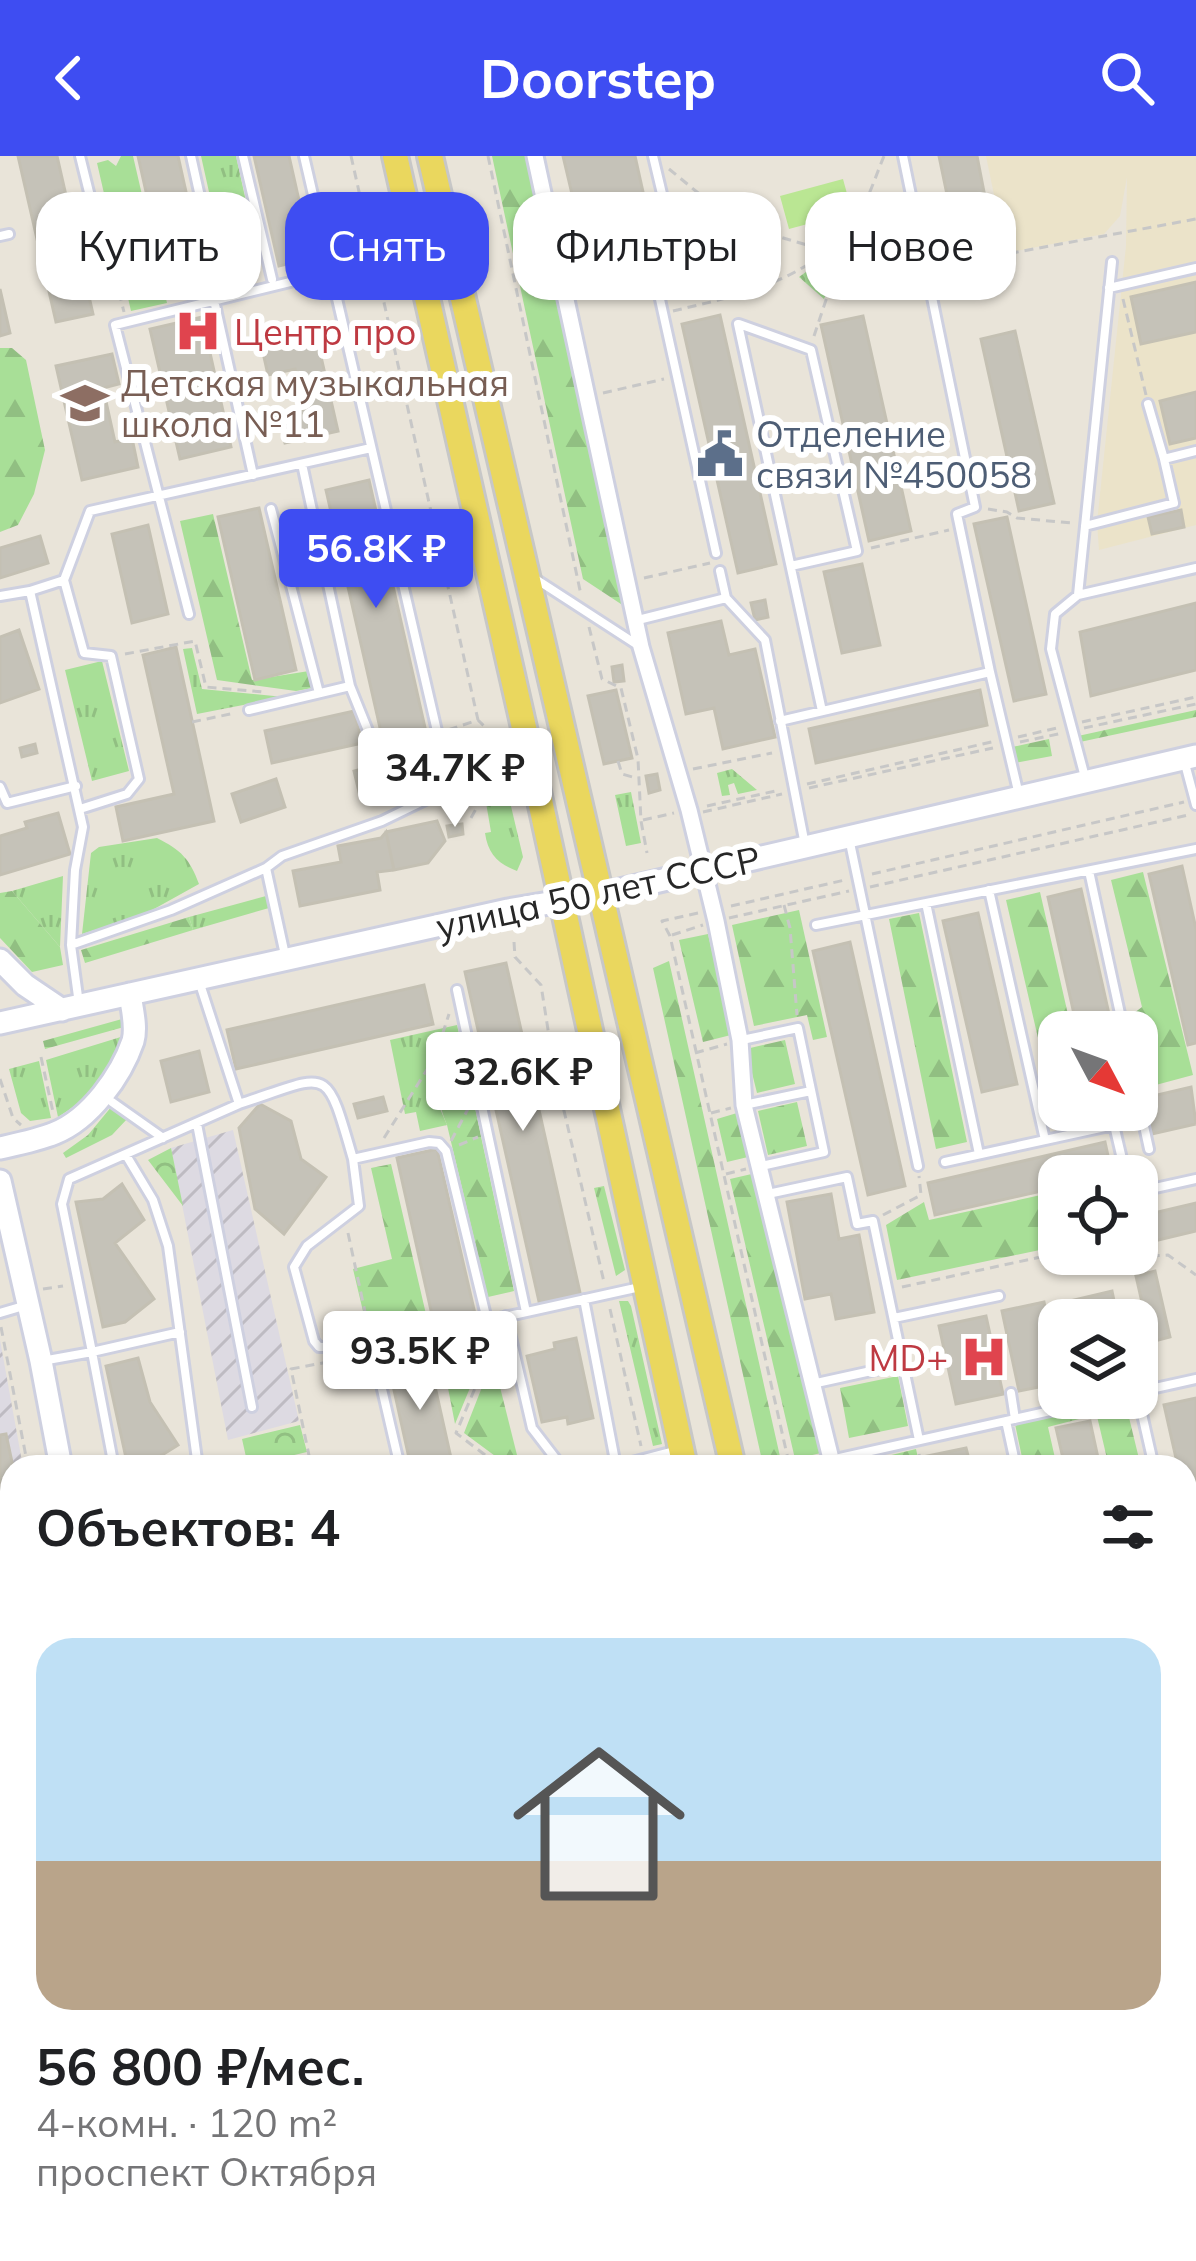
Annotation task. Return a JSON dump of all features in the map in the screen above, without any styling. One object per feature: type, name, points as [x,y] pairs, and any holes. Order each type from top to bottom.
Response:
[{"type":"main road","points":[[395,156],[681,1455]]},
{"type":"main road","points":[[430,156],[560,737],[602,894],[730,1455]]},
{"type":"main road","name":"улица 50 лет СССР","points":[[0,1024],[602,894],[1190,758]]},
{"type":"main road","points":[[0,960],[25,985],[71,1008]]},
{"type":"main road","points":[[0,1148],[57,1133],[81,1118],[98,1099],[133,1041],[130,994]]},
{"type":"main road","points":[[0,1181],[59,1455]]},
{"type":"street","points":[[536,156],[543,192]]},
{"type":"street","points":[[566,300],[641,647],[704,870],[740,1040],[744,1105],[830,1455]]},
{"type":"lane","points":[[80,156],[89,192]]},
{"type":"lane","points":[[191,156],[199,192]]},
{"type":"lane","points":[[244,156],[272,279]]},
{"type":"lane","points":[[304,156],[312,192]]},
{"type":"lane","points":[[653,156],[662,192]]},
{"type":"lane","points":[[903,156],[975,507],[957,514],[959,528],[1019,797]]},
{"type":"lane","points":[[1078,595],[1112,262]]},
{"type":"lane","points":[[1109,288],[1196,268]]},
{"type":"lane","points":[[189,614],[115,325],[285,283]]},
{"type":"lane","points":[[71,945],[171,910],[266,868],[281,856],[382,821],[446,790],[449,783],[337,300]]},
{"type":"lane","points":[[660,300],[726,598],[765,640],[806,847]]},
{"type":"lane","points":[[214,301],[253,475]]},
{"type":"lane","points":[[791,566],[857,551],[811,350],[738,324],[822,711]]},
{"type":"lane","points":[[1085,526],[1174,503],[1148,404]]},
{"type":"lane","points":[[80,809],[128,794],[139,779],[111,656],[84,653],[64,580],[90,511],[370,448]]},
{"type":"lane","points":[[1164,459],[1196,451]]},
{"type":"lane","points":[[302,464],[350,686],[375,748],[408,750],[449,783]]},
{"type":"lane","points":[[271,509],[319,694]]},
{"type":"lane","points":[[1086,782],[1051,649],[1055,614],[1078,595],[1196,568]]},
{"type":"lane","points":[[522,570],[641,647]]},
{"type":"lane","points":[[0,596],[64,580]]},
{"type":"lane","points":[[30,591],[83,827],[75,870],[71,1008]]},
{"type":"lane","points":[[635,621],[726,598]]},
{"type":"lane","points":[[780,721],[990,672]]},
{"type":"lane","points":[[248,710],[350,686]]},
{"type":"lane","points":[[1190,758],[1196,806]]},
{"type":"lane","points":[[0,787],[8,803],[76,786]]},
{"type":"lane","points":[[849,837],[918,1166]]},
{"type":"lane","points":[[816,925],[1196,849]]},
{"type":"lane","points":[[266,868],[286,959]]},
{"type":"lane","points":[[1089,871],[1119,1011]]},
{"type":"lane","points":[[989,890],[1045,1140]]},
{"type":"lane","points":[[926,903],[979,1154]]},
{"type":"lane","points":[[198,980],[239,1104]]},
{"type":"lane","points":[[457,990],[526,1312]]},
{"type":"lane","points":[[740,1040],[798,1028],[824,1152],[759,1167]]},
{"type":"lane","points":[[111,1455],[62,1204],[69,1179],[239,1104],[311,1080],[325,1083],[334,1095],[353,1159],[359,1206],[307,1246],[295,1267],[319,1347],[372,1346],[644,1286]]},
{"type":"lane","points":[[744,1105],[811,1090]]},
{"type":"lane","points":[[112,1102],[164,1138]]},
{"type":"lane","points":[[197,1124],[252,1407]]},
{"type":"lane","points":[[945,1162],[1114,1125],[1121,1155]]},
{"type":"lane","points":[[1145,1131],[1149,1149]]},
{"type":"lane","points":[[353,1159],[429,1142],[446,1150],[487,1320]]},
{"type":"lane","points":[[126,1155],[153,1200],[169,1246],[196,1455]]},
{"type":"lane","points":[[767,1194],[848,1177],[857,1224],[873,1221],[920,1440]]},
{"type":"lane","points":[[1158,1187],[1196,1179]]},
{"type":"lane","points":[[894,1318],[999,1295]]},
{"type":"lane","points":[[584,1299],[612,1455]]},
{"type":"lane","points":[[0,1316],[29,1305]]},
{"type":"lane","points":[[506,1316],[532,1428],[553,1455]]},
{"type":"lane","points":[[41,1361],[180,1332]]},
{"type":"lane","points":[[372,1346],[397,1455]]},
{"type":"lane","points":[[812,1384],[903,1364]]},
{"type":"lane","points":[[1158,1387],[1196,1379]]},
{"type":"lane","points":[[1011,1393],[1015,1455]]},
{"type":"lane","points":[[863,1455],[1038,1414]]},
{"type":"lane","points":[[1143,1419],[1151,1455]]},
{"type":"path","points":[[351,156],[478,720],[494,736],[500,765],[472,818]]},
{"type":"path","points":[[488,156],[602,680],[601,694]]},
{"type":"path","points":[[867,192],[884,156]]},
{"type":"path","points":[[663,314],[768,288],[805,264]]},
{"type":"path","points":[[1120,286],[1148,404]]},
{"type":"path","points":[[121,300],[126,322]]},
{"type":"path","points":[[811,350],[827,300]]},
{"type":"path","points":[[586,397],[677,376]]},
{"type":"path","points":[[975,507],[1017,518],[1085,526]]},
{"type":"path","points":[[857,551],[959,528]]},
{"type":"path","points":[[627,581],[718,562]]},
{"type":"path","points":[[189,614],[206,687],[266,692]]},
{"type":"path","points":[[111,656],[194,641]]},
{"type":"path","points":[[602,680],[621,688],[638,759],[647,853]]},
{"type":"path","points":[[641,820],[1196,700]]},
{"type":"path","points":[[192,722],[248,710]]},
{"type":"path","points":[[437,733],[478,720]]},
{"type":"path","points":[[692,770],[786,750]]},
{"type":"path","points":[[469,759],[495,752]]},
{"type":"path","points":[[618,761],[622,774],[638,778]]},
{"type":"path","points":[[670,936],[714,916],[856,877],[1196,806]]},
{"type":"path","points":[[791,1455],[670,936],[662,921],[858,890],[1196,806]]},
{"type":"path","points":[[784,904],[798,1028]]},
{"type":"path","points":[[514,941],[515,957],[542,985],[554,1068],[643,1455]]},
{"type":"path","points":[[374,1154],[434,1057],[457,990]]},
{"type":"path","points":[[695,1053],[740,1040]]},
{"type":"path","points":[[41,1057],[56,1123]]},
{"type":"path","points":[[0,1079],[13,1118],[22,1126]]},
{"type":"path","points":[[446,1150],[478,1090]]},
{"type":"path","points":[[446,1150],[488,1133]]},
{"type":"path","points":[[873,1221],[921,1195],[918,1166]]},
{"type":"path","points":[[724,1174],[759,1167]]},
{"type":"path","points":[[346,1219],[372,1346]]},
{"type":"path","points":[[1158,1256],[1168,1255],[1196,1275]]},
{"type":"path","points":[[888,1290],[1038,1258]]},
{"type":"path","points":[[926,1282],[932,1310]]},
{"type":"path","points":[[0,1316],[26,1455]]},
{"type":"path","points":[[485,1455],[456,1433],[506,1316]]},
{"type":"path","points":[[309,1455],[292,1369],[332,1361]]},
{"type":"shaded area","points":[[986,156],[1196,156],[1196,525],[1099,550],[1097,523],[1126,246],[1127,177],[1120,216],[1104,234],[1016,251],[1016,192],[993,192]]},
{"type":"shaded area","points":[[233,1130],[299,1421],[228,1440],[171,1148]]},
{"type":"shaded area","points":[[0,1340],[21,1455],[0,1455]]},
{"type":"green space","points":[[121,156],[133,156],[141,192],[104,192],[97,163],[108,160],[116,166]]},
{"type":"green space","points":[[201,156],[236,156],[244,192],[209,192]]},
{"type":"green space","points":[[492,156],[527,156],[535,192],[513,192],[513,254]]},
{"type":"green space","points":[[843,179],[847,192],[805,192],[805,225],[789,229],[781,196]]},
{"type":"green space","points":[[128,300],[166,300],[167,303],[131,311]]},
{"type":"green space","points":[[523,300],[559,300],[627,608],[583,579]]},
{"type":"green space","points":[[0,348],[12,348],[26,360],[45,450],[34,494],[18,525],[0,532]]},
{"type":"green space","points":[[213,514],[252,680],[309,671],[312,688],[296,691],[217,680],[180,521]]},
{"type":"green space","points":[[192,648],[202,689],[284,697],[197,714],[183,649]]},
{"type":"green space","points":[[102,661],[129,771],[92,781],[65,670]]},
{"type":"green space","points":[[1196,710],[1196,717],[1080,742],[1078,736]]},
{"type":"green space","points":[[1049,739],[1052,756],[1015,763],[1012,747]]},
{"type":"green space","points":[[502,768],[523,857],[517,871],[491,852],[485,833],[491,832],[484,791],[475,791],[474,783]]},
{"type":"green space","points":[[732,769],[757,790],[738,794],[734,783],[728,785],[730,795],[722,796],[717,773]]},
{"type":"green space","points":[[631,792],[641,843],[626,846],[615,795]]},
{"type":"green space","points":[[157,838],[184,856],[199,884],[145,914],[82,934],[91,853],[99,847]]},
{"type":"green space","points":[[1143,872],[1193,1075],[1158,1084],[1158,1011],[1137,1011],[1142,1007],[1111,880]]},
{"type":"green space","points":[[63,876],[60,947],[12,891]]},
{"type":"green space","points":[[12,891],[60,947],[63,965],[32,972],[0,938],[0,893]]},
{"type":"green space","points":[[1040,892],[1067,1011],[1038,1011],[1038,1038],[1006,900]]},
{"type":"green space","points":[[266,896],[269,908],[193,930],[189,917]]},
{"type":"green space","points":[[799,910],[827,1037],[813,1040],[807,1015],[754,1026],[732,925]]},
{"type":"green space","points":[[919,913],[967,1142],[936,1149],[889,919]]},
{"type":"green space","points":[[189,917],[193,930],[85,963],[81,950]]},
{"type":"green space","points":[[708,934],[731,1035],[703,1042],[679,940]]},
{"type":"green space","points":[[669,961],[780,1455],[761,1455],[653,968]]},
{"type":"green space","points":[[122,1019],[124,1027],[45,1049],[43,1041]]},
{"type":"green space","points":[[457,1025],[463,1052],[447,1061],[438,1104],[447,1125],[420,1131],[416,1112],[405,1114],[390,1040]]},
{"type":"green space","points":[[124,1036],[99,1083],[58,1117],[46,1060]]},
{"type":"green space","points":[[785,1040],[795,1084],[757,1093],[746,1049]]},
{"type":"green space","points":[[463,1052],[514,1291],[488,1297],[440,1104],[442,1075]]},
{"type":"green space","points":[[39,1061],[51,1118],[30,1121],[21,1113],[9,1069]]},
{"type":"green space","points":[[797,1102],[807,1146],[768,1155],[758,1111]]},
{"type":"green space","points":[[112,1106],[128,1118],[112,1135],[66,1158],[63,1153],[88,1135]]},
{"type":"green space","points":[[737,1113],[748,1157],[727,1162],[717,1119]]},
{"type":"green space","points":[[171,1148],[183,1206],[148,1160]]},
{"type":"green space","points":[[391,1164],[429,1327],[370,1341],[353,1269],[392,1259],[371,1168]]},
{"type":"green space","points":[[756,1173],[821,1453],[794,1455],[730,1179]]},
{"type":"green space","points":[[604,1186],[625,1270],[616,1276],[594,1188]]},
{"type":"green space","points":[[1038,1196],[1038,1250],[897,1280],[886,1225],[924,1202],[929,1220]]},
{"type":"green space","points":[[619,1301],[631,1306],[662,1444],[653,1446]]},
{"type":"green space","points":[[489,1342],[455,1424],[441,1352]]},
{"type":"green space","points":[[493,1359],[517,1455],[494,1455],[464,1433]]},
{"type":"green space","points":[[898,1376],[908,1426],[849,1438],[840,1388]]},
{"type":"green space","points":[[1079,1419],[1048,1427],[1054,1455],[1021,1455],[1015,1424]]},
{"type":"green space","points":[[1098,1419],[1129,1419],[1138,1455],[1106,1455]]},
{"type":"green space","points":[[300,1425],[307,1452],[246,1455],[242,1439]]},
{"type":"building","points":[[18,156],[57,156],[65,192],[36,192],[36,235]]},
{"type":"building","points":[[138,156],[178,156],[186,192],[146,192]]},
{"type":"building","points":[[254,156],[289,156],[297,192],[285,192],[285,265],[279,266]]},
{"type":"building","points":[[563,156],[635,156],[643,192],[572,192]]},
{"type":"building","points":[[939,156],[977,156],[984,192],[946,192]]},
{"type":"building","points":[[1196,282],[1196,332],[1141,344],[1131,297]]},
{"type":"building","points":[[0,289],[10,333],[0,336]]},
{"type":"building","points":[[51,300],[90,300],[93,314],[56,322]]},
{"type":"building","points":[[720,315],[776,564],[738,573],[682,324]]},
{"type":"building","points":[[863,316],[911,531],[869,541],[821,325]]},
{"type":"building","points":[[202,317],[231,447],[180,459],[150,329]]},
{"type":"building","points":[[314,326],[338,431],[285,443],[279,415],[304,409],[295,369],[268,375],[260,339]]},
{"type":"building","points":[[1015,331],[1054,503],[1019,511],[981,339]]},
{"type":"building","name":"Детская музыкальная школа №11","points":[[112,354],[119,384],[103,388],[115,442],[132,438],[138,467],[82,480],[56,366]]},
{"type":"building","points":[[1196,392],[1196,438],[1170,444],[1160,401]]},
{"type":"building","points":[[369,480],[426,732],[383,741],[326,490]]},
{"type":"building","points":[[259,508],[296,670],[255,680],[218,517]]},
{"type":"building","points":[[1181,510],[1184,527],[1152,534],[1148,517]]},
{"type":"building","points":[[1007,517],[1046,694],[1014,701],[974,524]]},
{"type":"building","points":[[148,525],[168,614],[132,623],[112,534]]},
{"type":"building","points":[[40,536],[48,563],[0,578],[0,548]]},
{"type":"building","points":[[862,564],[880,645],[842,653],[824,572]]},
{"type":"building","points":[[765,600],[768,617],[755,620],[751,603]]},
{"type":"building","points":[[1196,603],[1196,670],[1091,696],[1080,632]]},
{"type":"building","points":[[721,621],[729,655],[755,649],[775,737],[723,749],[714,708],[686,714],[668,633]]},
{"type":"building","points":[[19,630],[39,689],[0,703],[0,637]]},
{"type":"building","points":[[176,647],[214,821],[123,841],[116,807],[174,794],[143,655]]},
{"type":"building","points":[[622,665],[624,681],[614,682],[612,667]]},
{"type":"building","points":[[616,690],[632,758],[604,764],[588,696]]},
{"type":"building","points":[[980,690],[987,725],[816,763],[809,729]]},
{"type":"building","points":[[354,711],[362,743],[272,763],[265,731]]},
{"type":"building","points":[[471,737],[478,744],[462,753],[458,740]]},
{"type":"building","points":[[493,741],[499,765],[472,771],[466,747]]},
{"type":"building","points":[[35,744],[37,753],[22,757],[20,748]]},
{"type":"building","points":[[404,758],[409,779],[395,783],[397,793],[376,797],[373,788],[359,792],[354,771]]},
{"type":"building","points":[[466,768],[472,771],[485,768],[485,773],[468,780]]},
{"type":"building","points":[[657,774],[660,790],[649,793],[646,776]]},
{"type":"building","points":[[276,779],[285,807],[241,822],[232,794]]},
{"type":"building","points":[[58,813],[70,854],[0,875],[0,836],[27,828],[25,822]]},
{"type":"building","points":[[437,821],[445,841],[428,863],[394,870],[386,832]]},
{"type":"building","points":[[462,824],[463,834],[449,837],[447,826]]},
{"type":"building","points":[[386,832],[394,870],[377,872],[380,890],[300,906],[293,871],[341,862],[338,846],[381,838]]},
{"type":"building","points":[[1182,866],[1196,929],[1196,1043],[1188,1045],[1149,874]]},
{"type":"building","points":[[1081,889],[1108,1011],[1073,1011],[1048,897]]},
{"type":"building","points":[[978,913],[1017,1084],[982,1092],[943,921]]},
{"type":"building","points":[[850,942],[905,1186],[868,1195],[813,951]]},
{"type":"building","points":[[506,963],[581,1297],[540,1306],[465,972]]},
{"type":"building","points":[[424,985],[433,1024],[236,1069],[227,1030]]},
{"type":"building","points":[[199,1051],[209,1092],[171,1102],[161,1061]]},
{"type":"building","points":[[1191,1087],[1196,1124],[1152,1134],[1158,1131],[1158,1095]]},
{"type":"building","points":[[383,1097],[387,1111],[358,1118],[354,1104]]},
{"type":"building","points":[[260,1104],[291,1121],[301,1159],[326,1177],[284,1234],[255,1209],[239,1128]]},
{"type":"building","points":[[1105,1142],[1108,1155],[1049,1155]]},
{"type":"building","points":[[437,1149],[475,1314],[434,1324],[397,1158]]},
{"type":"building","points":[[1038,1158],[1038,1192],[935,1215],[928,1183]]},
{"type":"building","points":[[122,1184],[144,1220],[115,1243],[154,1299],[125,1322],[103,1327],[76,1202],[103,1199]]},
{"type":"building","points":[[831,1194],[839,1239],[859,1235],[874,1312],[836,1319],[831,1294],[805,1299],[787,1202]]},
{"type":"building","points":[[1196,1203],[1196,1231],[1158,1240],[1158,1212]]},
{"type":"building","points":[[1156,1275],[1170,1337],[1158,1340],[1158,1299],[1141,1299],[1136,1276]]},
{"type":"building","points":[[1112,1291],[1114,1299],[1078,1299]]},
{"type":"building","points":[[1038,1303],[1038,1387],[1019,1391],[1002,1311]]},
{"type":"building","points":[[986,1316],[1003,1394],[956,1404],[939,1326]]},
{"type":"building","points":[[576,1338],[593,1418],[568,1424],[567,1417],[542,1422],[527,1356]]},
{"type":"building","points":[[428,1355],[450,1455],[408,1455],[388,1364]]},
{"type":"building","points":[[138,1358],[150,1402],[178,1445],[162,1455],[125,1455],[106,1366]]},
{"type":"building","points":[[1196,1398],[1196,1455],[1175,1455],[1164,1405]]},
{"type":"building","points":[[1090,1421],[1097,1455],[1062,1455],[1056,1428]]},
{"type":"building","points":[[6,1434],[10,1455],[0,1455],[0,1435]]},
{"type":"building","points":[[966,1448],[968,1455],[933,1455]]},
{"type":"place","name":"Центр про","points":[[198,331]]},
{"type":"place","name":"Детская музыкальная школа №11","points":[[85,403]]},
{"type":"place","name":"Отделение связи №450058","points":[[720,454]]},
{"type":"place","name":"MD+","points":[[984,1357]]}]
